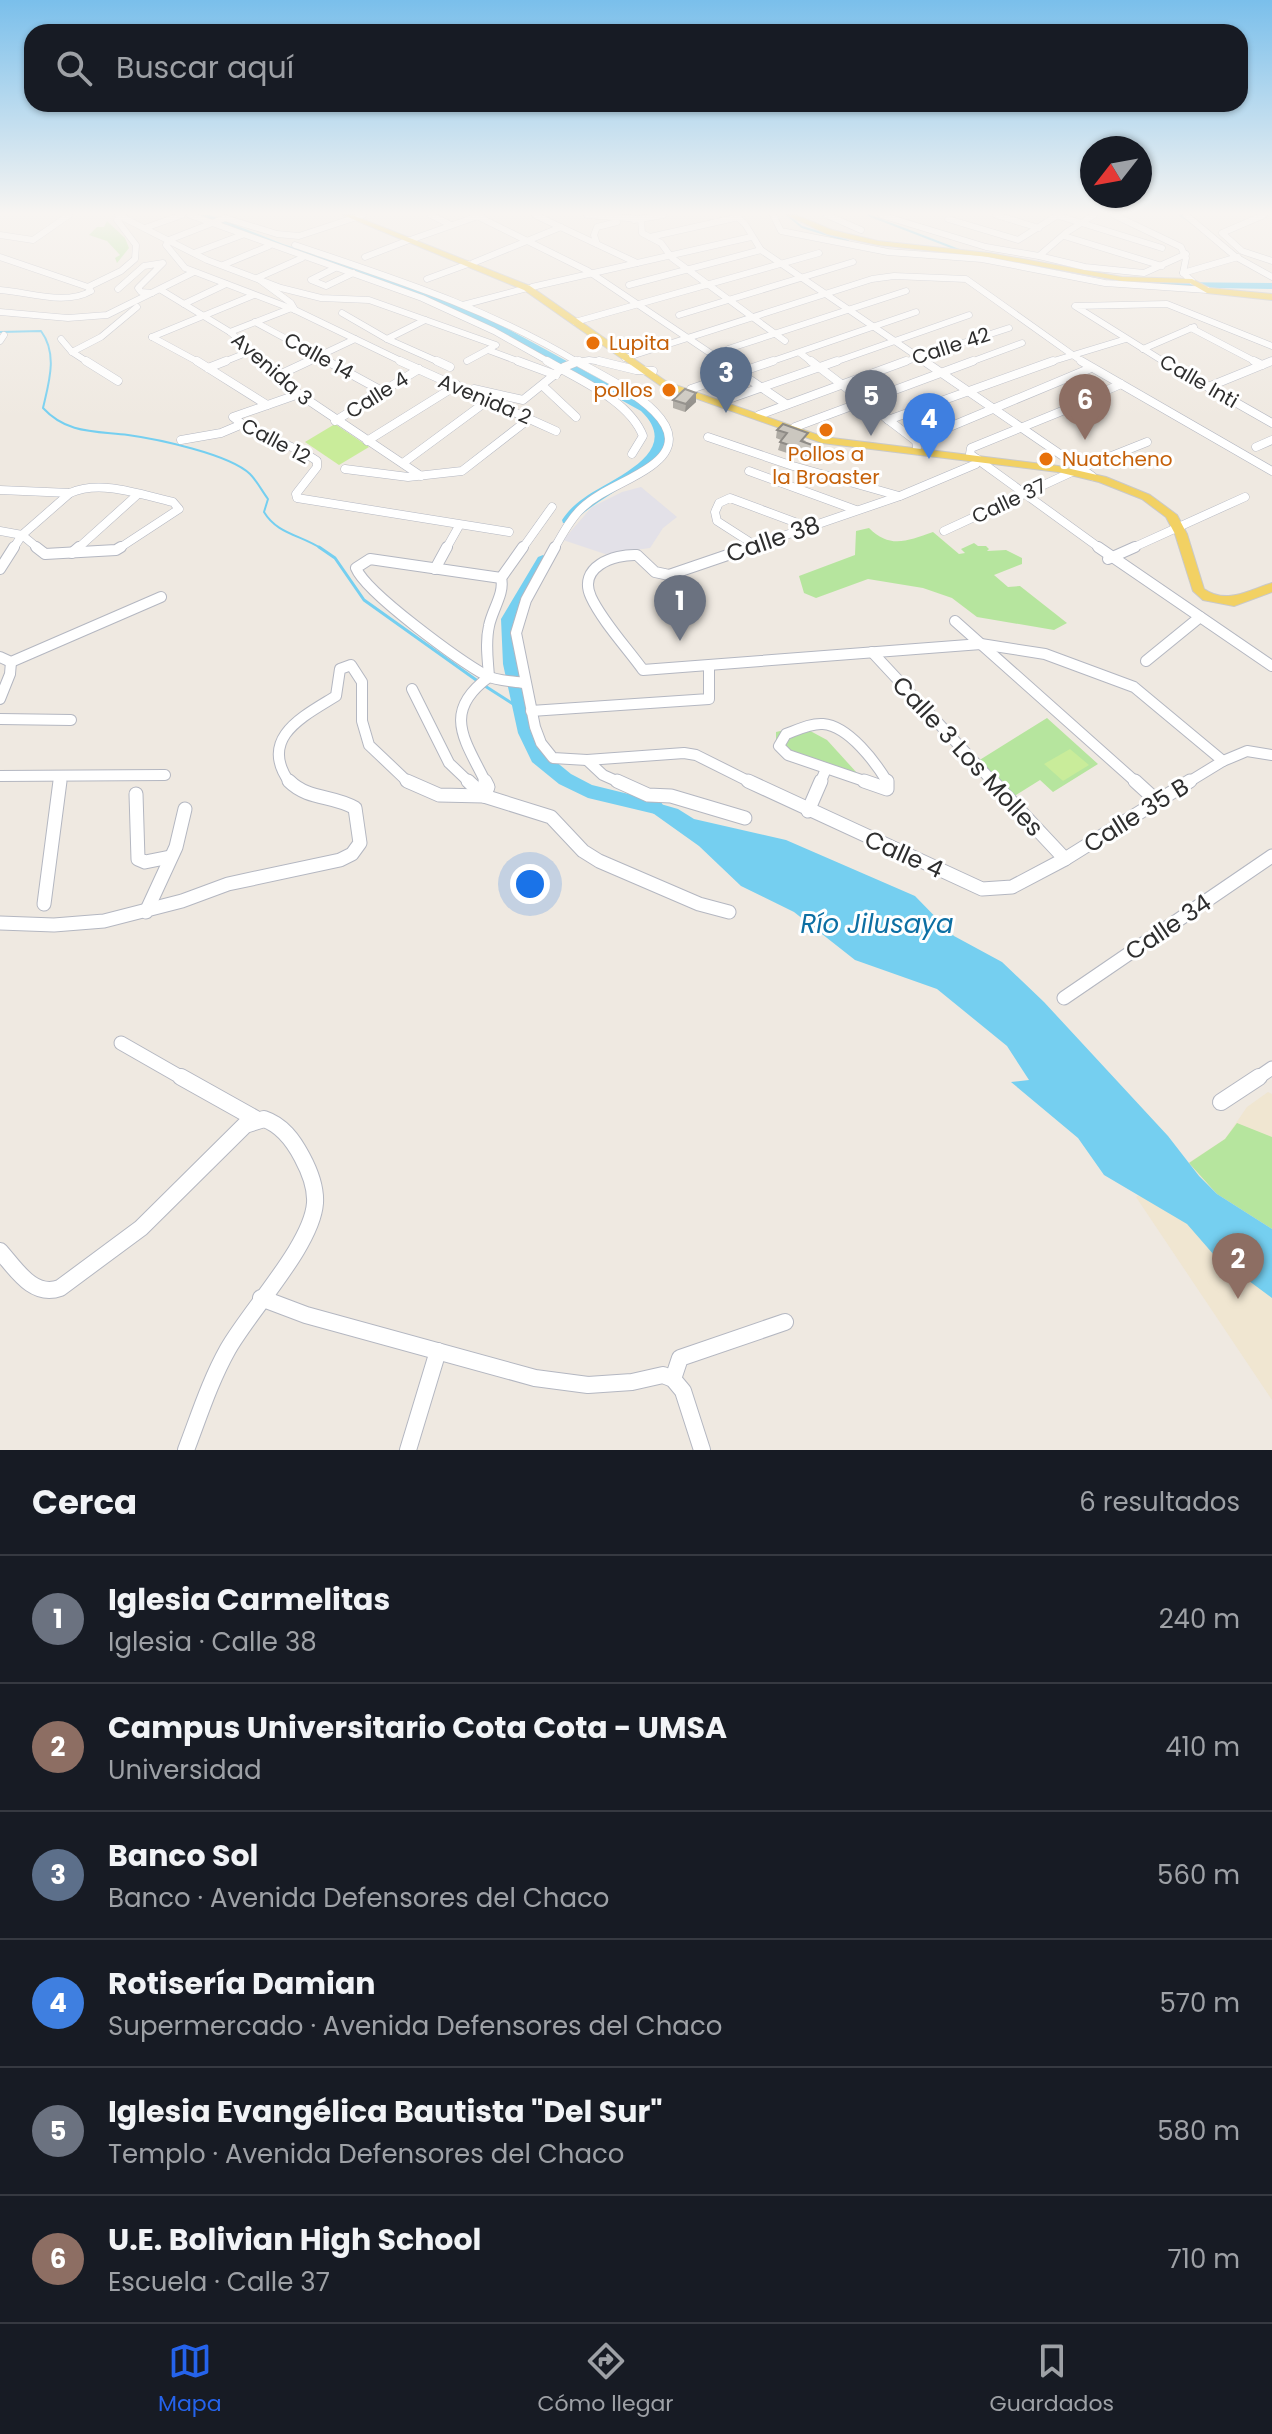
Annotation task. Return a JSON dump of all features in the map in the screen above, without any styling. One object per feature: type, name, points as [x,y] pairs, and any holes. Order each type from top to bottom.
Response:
[{"type":"main road","points":[[518,283],[530,287],[649,372],[721,403],[822,440],[917,447],[1077,470],[1156,502],[1171,515],[1199,591],[1207,597],[1234,602],[1272,587]]},
{"type":"main road","points":[[1168,283],[1272,297]]},
{"type":"street","points":[[75,283],[88,287],[96,283]]},
{"type":"street","points":[[144,283],[138,288],[141,292],[156,291]]},
{"type":"street","points":[[0,312],[68,318],[107,315],[173,283]]},
{"type":"street","name":"Avenida 2","points":[[222,283],[292,309],[452,386],[556,431]]},
{"type":"street","points":[[230,332],[292,309],[291,303],[263,283]]},
{"type":"street","points":[[272,283],[321,298],[369,300],[496,345]]},
{"type":"street","points":[[381,283],[511,338],[566,367]]},
{"type":"street","points":[[410,283],[438,292],[528,334],[640,423],[643,436],[632,454]]},
{"type":"street","points":[[463,305],[550,283]]},
{"type":"street","points":[[604,283],[765,387],[786,404]]},
{"type":"street","points":[[629,285],[638,283]]},
{"type":"street","points":[[705,283],[785,341]]},
{"type":"street","points":[[578,321],[716,283]]},
{"type":"street","points":[[679,315],[787,283]]},
{"type":"street","points":[[809,283],[996,409],[1077,470]]},
{"type":"street","points":[[628,357],[685,336],[869,283]]},
{"type":"street","points":[[969,283],[1091,368],[1272,471]]},
{"type":"street","points":[[1103,283],[1198,285]]},
{"type":"street","points":[[184,304],[226,284]]},
{"type":"street","points":[[0,290],[79,297],[89,294],[88,287]]},
{"type":"street","points":[[397,288],[342,313],[387,339],[450,367]]},
{"type":"street","points":[[72,352],[101,337],[156,291]]},
{"type":"street","name":"Avenida 3","points":[[156,291],[230,332],[299,394],[421,476]]},
{"type":"street","points":[[728,349],[906,291]]},
{"type":"street","points":[[254,295],[152,337],[267,405],[299,394]]},
{"type":"street","name":"Calle Inti","points":[[1210,320],[1167,304],[1075,306],[1272,423]]},
{"type":"street","points":[[689,390],[916,312]]},
{"type":"street","points":[[721,403],[969,315]]},
{"type":"street","points":[[387,339],[425,320]]},
{"type":"street","points":[[1143,349],[1210,320],[1272,346]]},
{"type":"street","name":"Calle 14","points":[[255,322],[382,391]]},
{"type":"street","name":"Calle 42","points":[[757,416],[1009,328]]},
{"type":"street","points":[[1191,328],[1262,365]]},
{"type":"street","points":[[467,361],[511,338]]},
{"type":"street","points":[[61,339],[72,352],[118,381]]},
{"type":"street","points":[[279,375],[355,339]]},
{"type":"street","points":[[888,420],[968,390],[1126,339]]},
{"type":"street","points":[[794,429],[1022,343]]},
{"type":"street","points":[[488,350],[596,371],[661,414],[670,428],[671,440],[663,457],[648,471],[580,510],[552,552],[517,623],[516,681],[531,711],[539,742],[553,758],[587,760],[594,770],[648,795],[684,799],[745,818]]},
{"type":"street","points":[[208,368],[251,351]]},
{"type":"street","points":[[800,353],[888,420],[917,447],[1091,368]]},
{"type":"street","points":[[1208,387],[1272,361]]},
{"type":"street","points":[[367,441],[452,386],[517,400],[527,398],[566,367],[609,362],[649,372]]},
{"type":"street","name":"Calle 4","points":[[335,421],[419,369]]},
{"type":"street","points":[[1087,399],[1121,384]]},
{"type":"street","points":[[543,386],[576,417]]},
{"type":"street","points":[[403,463],[487,401]]},
{"type":"street","name":"Calle 12","points":[[267,405],[233,417],[252,433],[305,452],[317,461],[317,467],[296,494],[301,500],[459,526]]},
{"type":"street","name":"Calle 38","points":[[709,667],[643,670],[590,596],[591,577],[602,560],[613,554],[637,555],[655,572],[664,575],[756,546],[900,496],[976,464],[971,448],[1072,407]]},
{"type":"street","points":[[345,469],[408,477],[462,471],[529,419]]},
{"type":"street","points":[[181,440],[221,433],[240,425]]},
{"type":"street","points":[[708,437],[793,466],[900,496]]},
{"type":"street","points":[[1256,447],[1272,440]]},
{"type":"street","name":"Calle 37","points":[[944,531],[1077,470],[1147,442]]},
{"type":"street","points":[[974,456],[1110,557],[1272,666]]},
{"type":"street","points":[[749,471],[857,510]]},
{"type":"street","points":[[0,531],[22,535],[45,554],[120,548],[179,509],[173,502],[83,488],[70,493],[22,535],[0,569]]},
{"type":"street","points":[[0,490],[70,493]]},
{"type":"street","points":[[72,553],[137,495]]},
{"type":"street","points":[[1110,557],[1245,497]]},
{"type":"street","points":[[756,546],[717,521],[715,512],[723,500],[730,498],[808,527]]},
{"type":"street","points":[[484,796],[488,787],[460,734],[458,720],[461,708],[483,681],[485,634],[503,586],[501,578],[552,507]]},
{"type":"street","points":[[435,569],[459,526],[509,532]]},
{"type":"street","points":[[501,578],[370,559],[359,564],[356,571],[370,589],[483,681],[516,681]]},
{"type":"street","points":[[0,699],[10,674],[5,660],[161,597]]},
{"type":"street","points":[[1185,606],[1207,597]]},
{"type":"street","points":[[1146,661],[1200,617]]},
{"type":"street","points":[[955,621],[1158,802]]},
{"type":"street","points":[[531,711],[709,699],[709,667],[981,644],[1045,654],[1134,687],[1223,761]]},
{"type":"street","name":"Calle 3 Los Molles","points":[[872,652],[1065,859]]},
{"type":"street","points":[[0,923],[82,924],[146,912],[228,884],[327,863],[352,854],[360,843],[355,808],[344,800],[314,797],[287,784],[280,772],[279,757],[292,724],[336,696],[338,674],[345,666],[354,668],[362,682],[364,734],[369,745],[410,784],[424,792],[462,797],[484,796],[551,817],[583,851],[619,871],[699,904],[729,912]]},
{"type":"street","points":[[412,689],[449,763],[484,796]]},
{"type":"street","points":[[0,719],[71,720]]},
{"type":"street","points":[[819,723],[830,723],[881,773],[889,786],[883,789],[875,787],[826,769],[788,755],[779,746],[786,734],[819,723]]},
{"type":"street","name":"Calle 35 B","points":[[1002,889],[1065,859],[1223,761],[1247,751],[1272,755]]},
{"type":"street","name":"Calle 4","points":[[587,760],[684,753],[708,760],[808,811],[982,889],[1002,889]]},
{"type":"street","points":[[808,811],[826,769]]},
{"type":"street","points":[[0,776],[165,775]]},
{"type":"street","points":[[44,904],[61,777]]},
{"type":"street","points":[[136,794],[138,859],[145,862],[170,857]]},
{"type":"street","points":[[146,912],[176,847],[185,809]]},
{"type":"street","name":"Calle 34","points":[[1064,998],[1272,856]]},
{"type":"street","points":[[121,1043],[256,1119],[267,1119],[281,1127],[302,1157],[316,1187],[315,1208],[309,1221],[221,1359],[186,1450]]},
{"type":"street","points":[[1221,1102],[1272,1068]]},
{"type":"street","points":[[0,1251],[24,1278],[39,1288],[51,1291],[66,1284],[120,1245],[172,1200],[234,1135],[256,1119]]},
{"type":"street","points":[[261,1298],[306,1315],[535,1378],[588,1385],[663,1375],[673,1379],[683,1391],[702,1450]]},
{"type":"street","points":[[673,1379],[680,1358],[785,1322]]},
{"type":"street","points":[[408,1450],[438,1351]]},
{"type":"shaded area","points":[[641,487],[677,517],[663,528],[650,548],[605,554],[563,540],[592,507],[622,492]]},
{"type":"shaded area","points":[[1268,1092],[1272,1094],[1272,1400],[1136,1197],[1225,1139],[1247,1107]]},
{"type":"green space","points":[[335,424],[369,447],[339,465],[305,442]]},
{"type":"green space","points":[[869,528],[892,541],[933,532],[959,554],[965,553],[961,549],[974,543],[986,546],[987,551],[1006,550],[1022,558],[1022,564],[994,575],[1008,587],[1020,586],[1067,623],[1054,630],[977,617],[952,598],[923,588],[868,579],[816,598],[804,593],[799,576],[855,555],[856,531]]},
{"type":"green space","points":[[1047,718],[1098,764],[1053,792],[1040,780],[1005,802],[970,766]]},
{"type":"green space","points":[[801,726],[827,740],[857,773],[801,760],[776,741],[776,732]]},
{"type":"green space","points":[[1070,749],[1089,765],[1063,781],[1044,764]]},
{"type":"green space","points":[[1237,1123],[1272,1137],[1272,1229],[1217,1194],[1189,1163],[1225,1139]]},
{"type":"water","name":"Río Jilusaya","points":[[626,794],[678,809],[694,819],[786,840],[915,896],[954,936],[1002,962],[1044,1002],[1168,1136],[1217,1194],[1272,1229],[1272,1298],[1214,1255],[1187,1224],[1104,1175],[1078,1138],[1011,1082],[1029,1080],[1007,1046],[937,989],[855,960],[794,912],[741,886],[699,846]]},
{"type":"building","points":[[685,389],[696,393],[686,404],[673,400]]},
{"type":"building","points":[[783,424],[808,433],[801,441],[815,446],[810,452],[780,442],[787,433],[777,430]]},
{"type":"waterway","name":"Río Jilusaya","points":[[396,283],[457,307],[502,330],[634,401],[654,417],[661,437],[657,451],[635,472],[577,509],[568,520]]},
{"type":"waterway","points":[[1163,285],[1272,286]]},
{"type":"waterway","points":[[0,332],[41,331],[51,359],[43,408],[62,423],[82,430],[141,437],[192,448],[226,460],[253,477],[268,499],[264,512],[269,519],[283,530],[321,548]]},
{"type":"waterway","points":[[321,548],[335,558],[364,600],[479,682]]},
{"type":"waterway","name":"Río Jilusaya","points":[[543,560],[508,619],[511,664],[526,733],[538,757],[565,779],[588,791],[655,807]]},
{"type":"waterway","points":[[485,686],[521,709]]},
{"type":"place","name":"Lupita","points":[[593,343]]},
{"type":"place","name":"pollos","points":[[669,390]]},
{"type":"place","name":"Banco Sol","points":[[726,413]]},
{"type":"place","name":"Pollos a la Broaster","points":[[826,430]]},
{"type":"place","name":"Iglesia Evangélica Bautista \"Del Sur\"","points":[[871,436]]},
{"type":"place","name":"U.E. Bolivian High School","points":[[1085,440]]},
{"type":"place","name":"Rotisería Damian","points":[[929,459]]},
{"type":"place","name":"Nuatcheno","points":[[1046,459]]},
{"type":"place","name":"Iglesia Carmelitas","points":[[680,641]]},
{"type":"place","name":"Campus Universitario Cota Cota - UMSA","points":[[1238,1299]]}]
